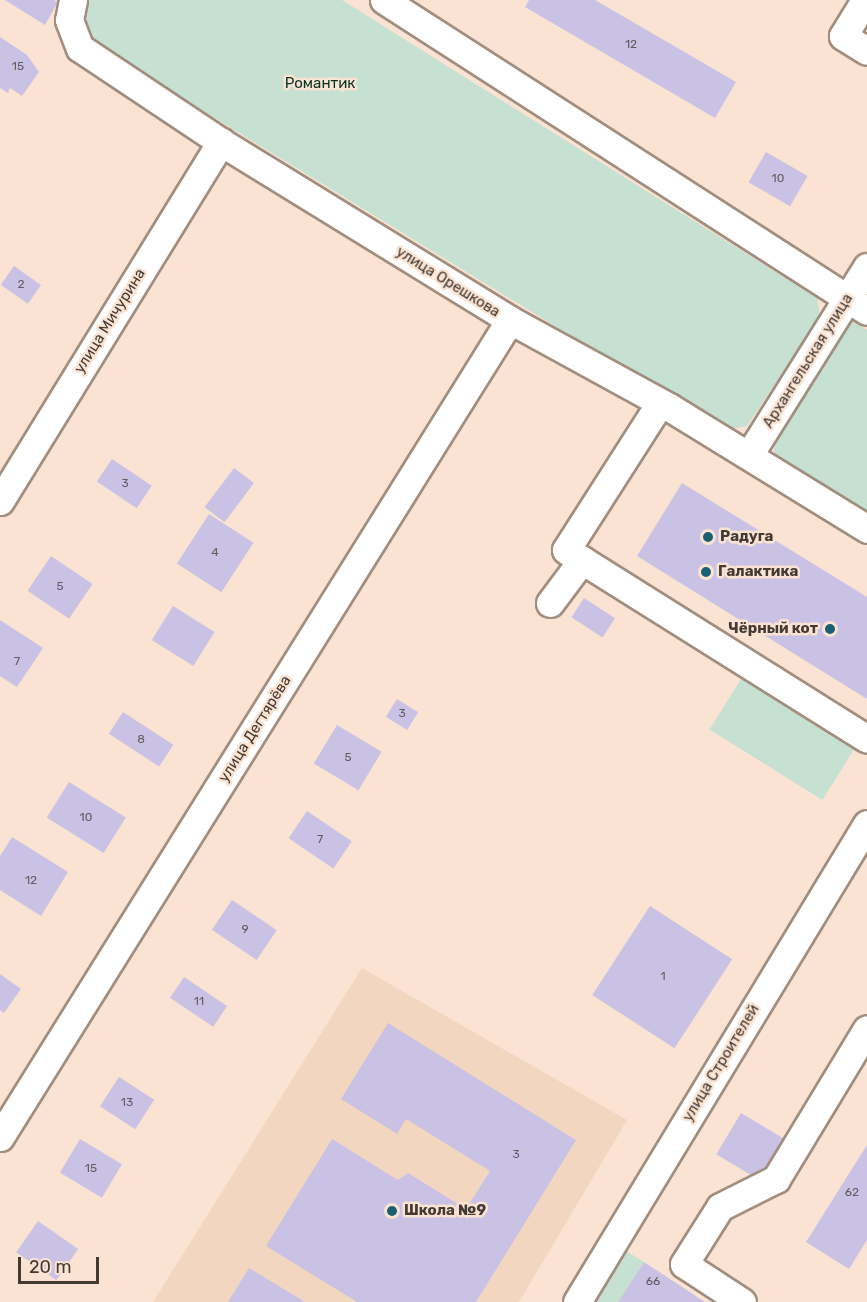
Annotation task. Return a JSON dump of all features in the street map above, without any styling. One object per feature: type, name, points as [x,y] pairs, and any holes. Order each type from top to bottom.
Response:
[{"type":"street","name":"улица Орешкова","points":[[73,0],[69,20],[80,48],[220,142],[510,320],[749,455],[867,529]]},
{"type":"street","points":[[384,0],[857,305]]},
{"type":"street","points":[[865,0],[843,36],[867,51]]},
{"type":"street","name":"улица Мичурина","points":[[0,501],[220,142]]},
{"type":"street","name":"Архангельская улица","points":[[749,455],[857,305],[867,267]]},
{"type":"street","name":"улица Дегтярёва","points":[[0,1137],[510,320]]},
{"type":"street","points":[[660,403],[566,550],[867,739]]},
{"type":"street","points":[[550,603],[582,560]]},
{"type":"street","name":"улица Строителей","points":[[577,1302],[867,824]]},
{"type":"street","points":[[742,1302],[684,1264],[720,1207],[776,1179],[867,1029]]},
{"type":"shaded area","name":"Школа №9","points":[[362,968],[627,1120],[519,1302],[153,1302]]},
{"type":"green space","name":"Романтик","points":[[90,0],[342,0],[817,298],[820,317],[747,426],[725,430],[84,38],[81,15]]},
{"type":"green space","points":[[847,317],[867,330],[867,512],[775,454],[772,435]]},
{"type":"green space","points":[[743,676],[856,746],[822,800],[710,729]]},
{"type":"green space","points":[[626,1251],[644,1262],[618,1302],[595,1302]]},
{"type":"building","points":[[5,0],[54,0],[58,2],[45,25]]},
{"type":"building","points":[[529,0],[595,0],[736,82],[715,118],[525,7]]},
{"type":"building","points":[[0,37],[27,55],[39,72],[22,96],[10,88],[8,93],[0,88]]},
{"type":"building","points":[[766,152],[808,176],[790,206],[748,182]]},
{"type":"building","points":[[14,266],[41,285],[28,304],[1,285]]},
{"type":"building","points":[[112,459],[152,486],[137,508],[97,481]]},
{"type":"building","points":[[234,468],[254,483],[224,522],[205,507]]},
{"type":"building","points":[[682,483],[867,597],[867,699],[637,556]]},
{"type":"building","points":[[209,514],[253,543],[221,592],[177,563]]},
{"type":"building","points":[[51,556],[92,584],[69,619],[28,591]]},
{"type":"building","points":[[584,598],[615,618],[603,637],[571,617]]},
{"type":"building","points":[[173,606],[215,632],[193,666],[152,640]]},
{"type":"building","points":[[0,620],[43,648],[17,687],[0,676]]},
{"type":"building","points":[[397,699],[418,712],[407,730],[386,717]]},
{"type":"building","points":[[123,712],[173,745],[159,766],[109,734]]},
{"type":"building","points":[[337,725],[382,752],[358,790],[314,764]]},
{"type":"building","points":[[69,782],[126,818],[104,853],[47,818]]},
{"type":"building","points":[[307,811],[352,841],[333,869],[289,838]]},
{"type":"building","points":[[12,837],[68,872],[41,916],[0,890],[0,856]]},
{"type":"building","points":[[232,900],[277,930],[257,960],[212,930]]},
{"type":"building","points":[[650,906],[732,959],[674,1048],[592,995]]},
{"type":"building","points":[[0,974],[21,989],[4,1013],[0,1010]]},
{"type":"building","points":[[184,977],[227,1006],[213,1027],[170,998]]},
{"type":"building","points":[[388,1023],[576,1140],[476,1302],[357,1302],[266,1246],[332,1139],[398,1180],[408,1173],[466,1209],[490,1171],[406,1119],[397,1134],[341,1099]]},
{"type":"building","points":[[119,1077],[154,1100],[135,1129],[100,1106]]},
{"type":"building","points":[[741,1113],[784,1139],[759,1180],[716,1154]]},
{"type":"building","points":[[80,1139],[122,1164],[102,1198],[60,1172]]},
{"type":"building","points":[[867,1145],[867,1240],[849,1269],[806,1242]]},
{"type":"building","points":[[38,1221],[78,1249],[56,1280],[16,1252]]},
{"type":"building","points":[[644,1262],[705,1302],[618,1302]]},
{"type":"building","points":[[249,1268],[305,1302],[228,1302]]},
{"type":"place","name":"Радуга","points":[[708,537]]},
{"type":"place","name":"Галактика","points":[[706,572]]},
{"type":"place","name":"Чёрный кот","points":[[830,629]]},
{"type":"place","name":"Школа №9","points":[[392,1211]]}]
